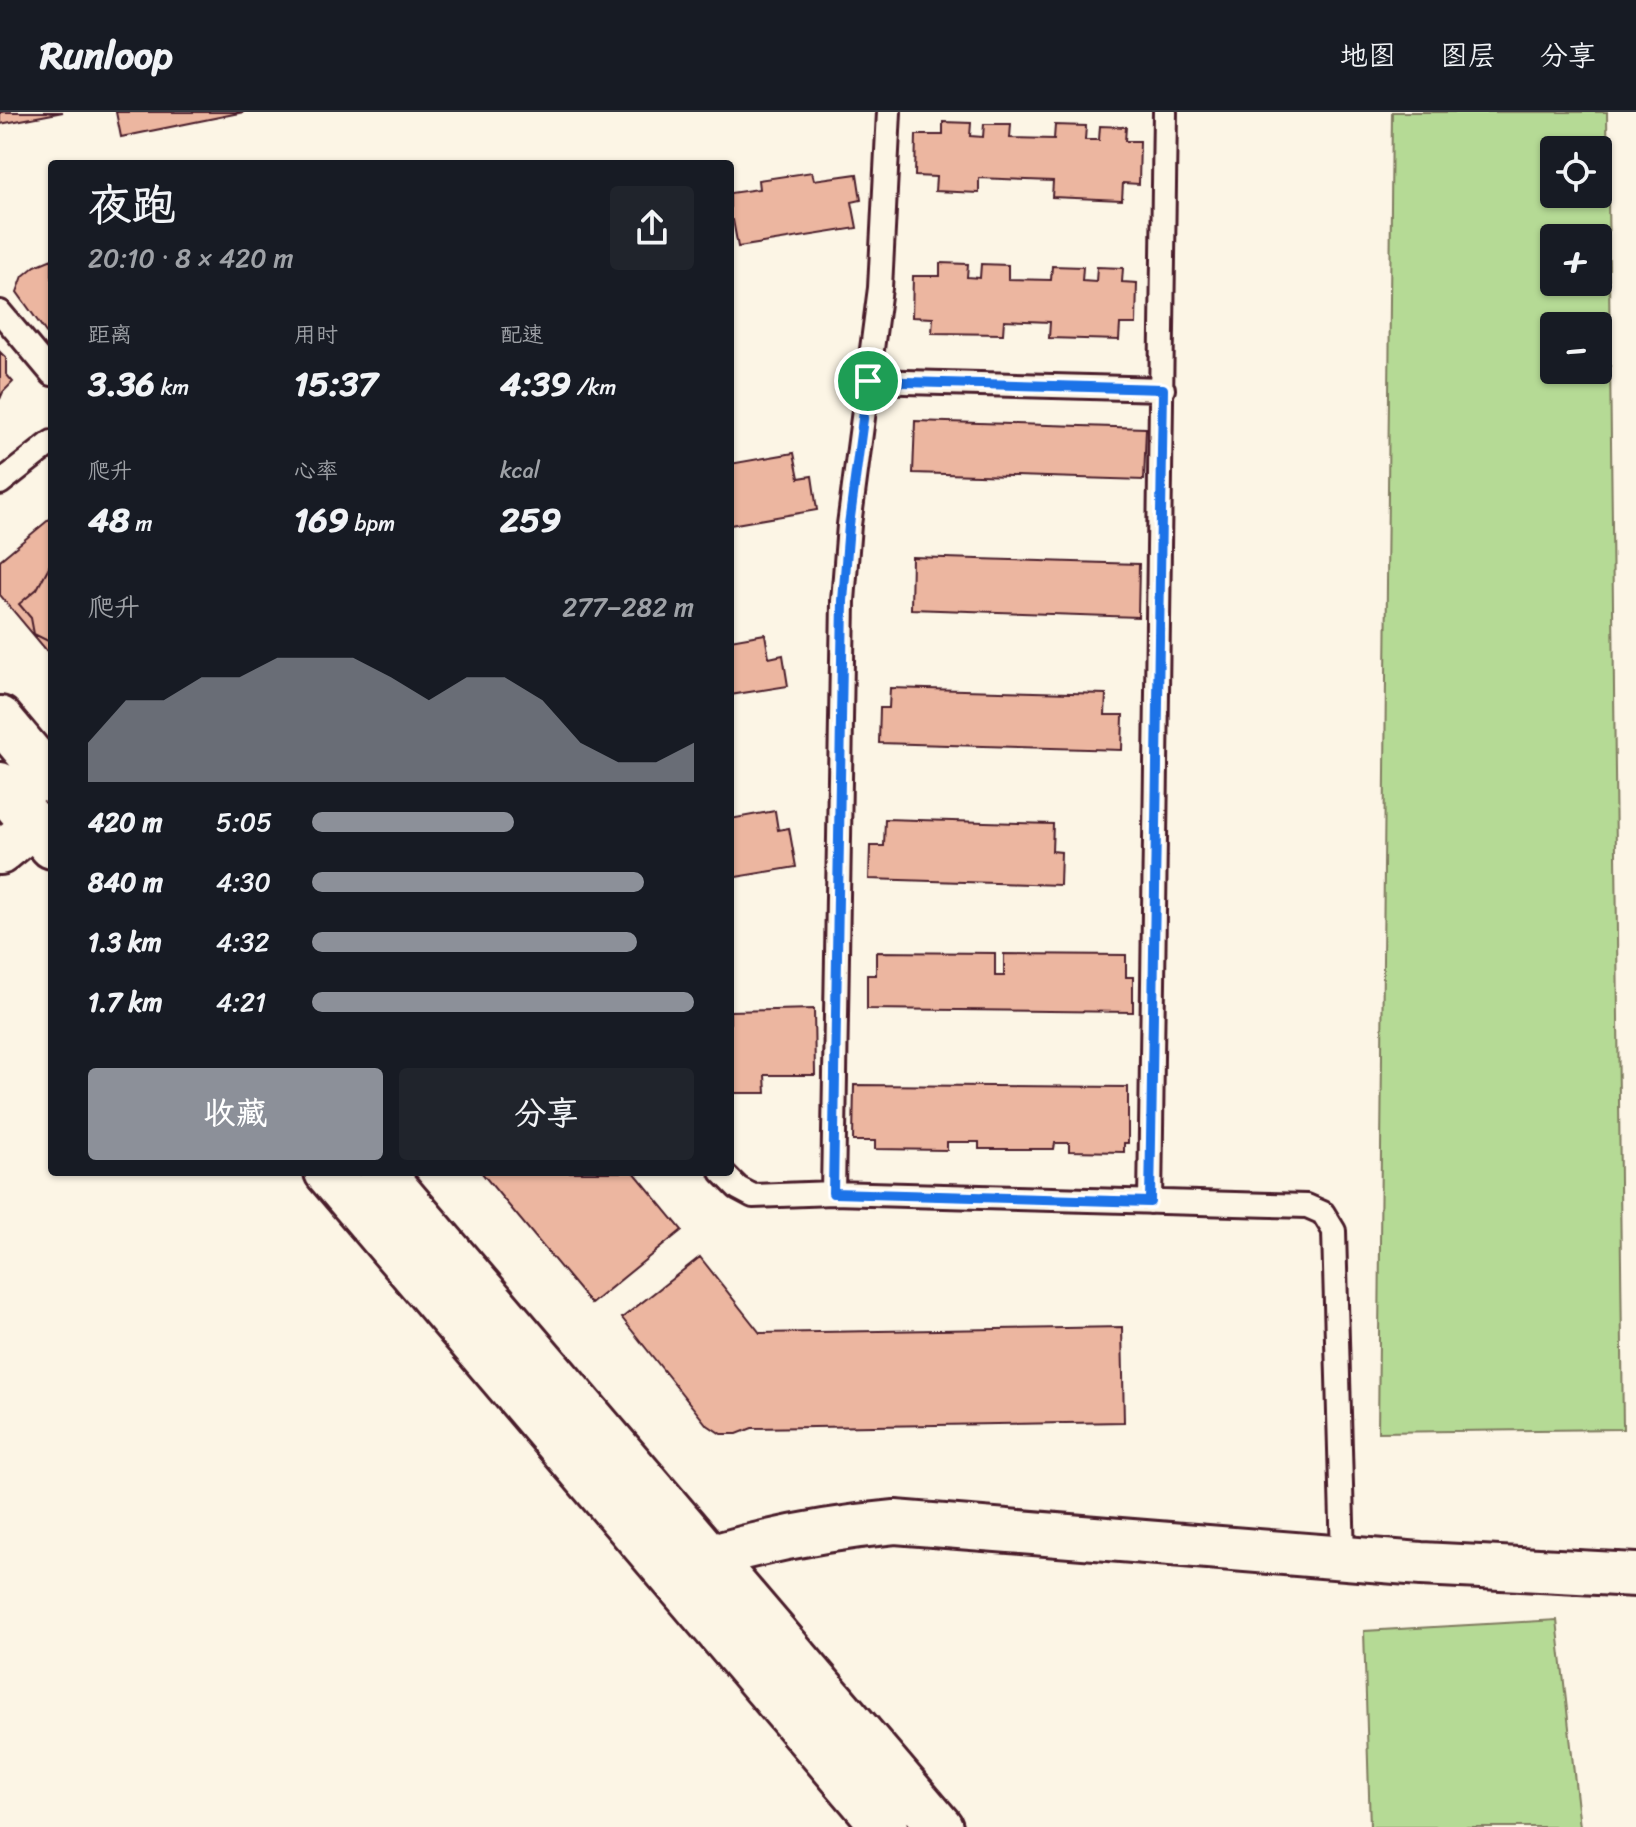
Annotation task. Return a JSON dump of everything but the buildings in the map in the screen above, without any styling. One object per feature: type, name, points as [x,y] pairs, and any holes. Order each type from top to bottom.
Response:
[{"type":"street","points":[[0,719],[48,776]]},
{"type":"street","points":[[0,785],[43,836],[0,853]]},
{"type":"street","points":[[330,1176],[885,1827]]},
{"type":"street","points":[[384,1176],[940,1827]]},
{"type":"street","points":[[709,1557],[779,1537],[895,1522],[1343,1558],[1636,1575]]},
{"type":"lane","points":[[833,1193],[843,601],[849,525],[880,288],[889,112]]},
{"type":"lane","points":[[1150,1202],[1165,112]]},
{"type":"lane","points":[[0,312],[48,369]]},
{"type":"lane","points":[[868,381],[1163,389]]},
{"type":"lane","points":[[0,483],[48,445]]},
{"type":"lane","points":[[726,1176],[738,1188],[753,1196],[833,1193],[1307,1206],[1323,1213],[1334,1231],[1343,1558]]},
{"type":"green space","points":[[1392,112],[1607,112],[1607,136],[1540,136],[1540,208],[1608,208],[1608,224],[1540,224],[1540,296],[1609,296],[1609,312],[1540,312],[1540,384],[1610,384],[1623,1429],[1378,1432]]},
{"type":"green space","points":[[1557,1620],[1580,1827],[1370,1827],[1364,1631]]},
{"type":"route","points":[[868,381],[1163,389],[1150,1202],[833,1193],[843,601],[849,525],[868,381]]}]
